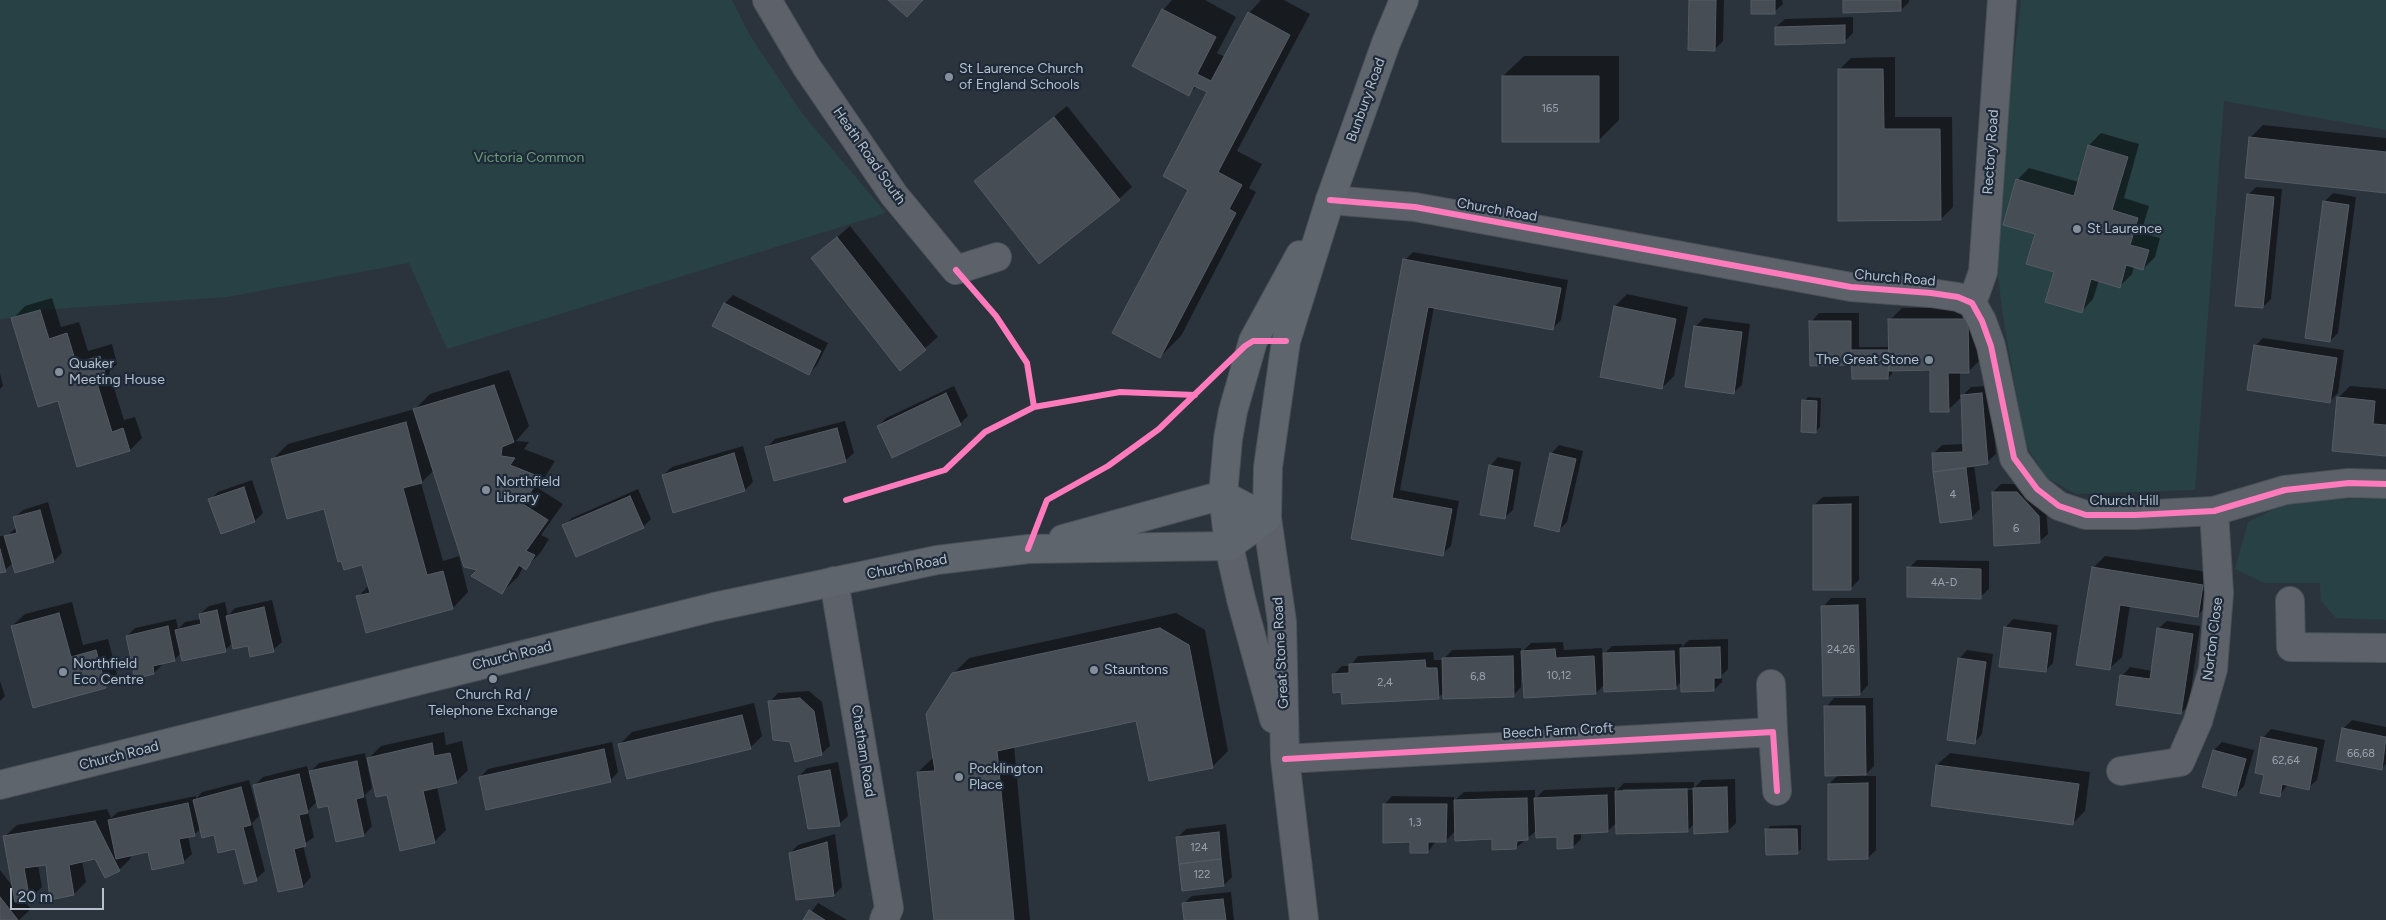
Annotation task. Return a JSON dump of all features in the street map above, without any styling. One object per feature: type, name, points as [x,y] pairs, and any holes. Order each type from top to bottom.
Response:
[{"type":"main road","name":"Bunbury Road","points":[[1330,200],[1386,43],[1404,0]]},
{"type":"main road","points":[[1267,518],[1229,546],[1223,495],[1230,430],[1253,341],[1330,200]]},
{"type":"main road","points":[[1267,518],[1268,467],[1286,341],[1330,200]]},
{"type":"main road","points":[[1223,495],[1267,518]]},
{"type":"main road","name":"Church Road","points":[[1028,549],[1159,511],[1223,495]]},
{"type":"main road","name":"Church Road","points":[[0,786],[610,631],[937,560],[1028,549],[1229,546]]},
{"type":"street","name":"Heath Road South","points":[[767,0],[806,66],[894,195],[956,270],[997,256]]},
{"type":"street","name":"Rectory Road","points":[[1972,303],[1983,272],[2002,0]]},
{"type":"street","name":"Church Road","points":[[1330,200],[1415,208],[1851,287],[1931,293],[1958,297],[1972,303]]},
{"type":"street","name":"Church Hill","points":[[1972,303],[1982,321],[1990,346],[2014,458],[2037,490],[2059,506],[2086,515],[2136,516],[2214,511],[2285,490],[2349,484],[2386,484]]},
{"type":"street","name":"Norton Close","points":[[2121,771],[2180,762],[2198,721],[2213,669],[2219,593],[2214,511]]},
{"type":"street","name":"Great Stone Road","points":[[1267,518],[1282,622],[1285,758],[1304,920]]},
{"type":"street","name":"Great Stone Road","points":[[1229,546],[1241,599],[1285,758]]},
{"type":"street","name":"Chatham Road","points":[[834,582],[889,908],[884,920]]},
{"type":"street","points":[[2290,601],[2291,647],[2386,648]]},
{"type":"street","points":[[1771,684],[1777,791]]},
{"type":"street","name":"Beech Farm Croft","points":[[1285,758],[1773,732]]},
{"type":"green space","name":"Victoria Common","points":[[0,0],[732,0],[749,34],[802,113],[886,213],[447,349],[409,263],[227,297],[40,310],[0,319]]},
{"type":"green space","points":[[2021,0],[2386,0],[2386,130],[2224,101],[2195,490],[2076,494],[2047,478],[2025,444],[2003,317],[1996,258],[1996,204]]},
{"type":"green space","points":[[2386,498],[2386,620],[2336,618],[2321,601],[2320,583],[2264,583],[2235,569],[2248,522],[2290,501]]},
{"type":"building","points":[[888,0],[923,0],[907,17]]},
{"type":"building","points":[[1689,0],[1716,0],[1715,51],[1688,50]]},
{"type":"building","points":[[1751,0],[1775,0],[1775,14],[1751,14]]},
{"type":"building","points":[[1843,0],[1901,0],[1901,11],[1843,13]]},
{"type":"building","points":[[1162,9],[1216,37],[1197,74],[1211,81],[1248,12],[1290,35],[1218,172],[1242,185],[1229,209],[1236,213],[1160,358],[1112,333],[1188,190],[1163,176],[1207,92],[1194,86],[1189,96],[1132,66]]},
{"type":"building","points":[[1845,25],[1845,43],[1775,45],[1775,27]]},
{"type":"building","points":[[1838,69],[1883,69],[1884,129],[1940,129],[1941,220],[1838,221]]},
{"type":"building","points":[[1502,76],[1599,76],[1599,142],[1502,142]]},
{"type":"building","points":[[1054,117],[1120,200],[1039,264],[974,181]]},
{"type":"building","points":[[2249,137],[2386,152],[2386,193],[2245,178]]},
{"type":"building","name":"St Laurence","points":[[2088,145],[2128,157],[2112,210],[2138,218],[2130,245],[2149,250],[2143,270],[2126,265],[2120,288],[2091,279],[2082,313],[2045,302],[2054,272],[2026,264],[2035,234],[2003,225],[2016,179],[2074,196]]},
{"type":"building","points":[[2247,194],[2274,197],[2263,308],[2235,306]]},
{"type":"building","points":[[2323,201],[2349,205],[2330,342],[2305,338]]},
{"type":"building","points":[[837,237],[926,350],[900,371],[811,258]]},
{"type":"building","points":[[1403,259],[1561,288],[1553,330],[1428,307],[1392,498],[1452,509],[1443,556],[1351,539]]},
{"type":"building","points":[[724,303],[821,351],[809,375],[712,326]]},
{"type":"building","points":[[1614,306],[1676,319],[1662,389],[1600,377]]},
{"type":"building","points":[[40,310],[49,339],[67,333],[76,363],[100,356],[106,377],[96,380],[112,432],[123,428],[130,451],[77,467],[58,401],[38,407],[11,318]]},
{"type":"building","name":"The Great Stone","points":[[1888,319],[1968,319],[1969,373],[1948,373],[1949,412],[1930,412],[1930,370],[1889,371]]},
{"type":"building","points":[[1809,321],[1851,321],[1851,365],[1810,366]]},
{"type":"building","points":[[1694,326],[1742,332],[1734,394],[1685,387]]},
{"type":"building","points":[[2254,345],[2337,358],[2330,403],[2247,390]]},
{"type":"building","points":[[1851,350],[1889,350],[1888,379],[1852,379]]},
{"type":"building","name":"Northfield Library","points":[[494,385],[514,442],[502,447],[501,456],[515,458],[510,465],[540,477],[523,504],[548,520],[526,551],[535,555],[526,570],[519,565],[502,594],[471,576],[477,570],[464,567],[413,409]]},
{"type":"building","points":[[946,393],[961,425],[892,458],[877,426]]},
{"type":"building","points":[[1982,393],[1988,464],[1933,472],[1932,453],[1963,452],[1961,395]]},
{"type":"building","points":[[2337,397],[2375,401],[2373,424],[2386,425],[2386,456],[2332,451]]},
{"type":"building","points":[[1802,400],[1817,401],[1816,433],[1801,432]]},
{"type":"building","points":[[406,422],[422,483],[403,488],[427,575],[443,571],[453,609],[366,633],[356,596],[370,593],[362,565],[344,570],[341,561],[338,562],[324,509],[287,519],[271,459]]},
{"type":"building","points":[[837,428],[846,462],[774,481],[765,447]]},
{"type":"building","points":[[734,453],[745,491],[673,513],[662,475]]},
{"type":"building","points":[[1550,453],[1576,459],[1559,532],[1534,526]]},
{"type":"building","points":[[1489,465],[1513,470],[1505,519],[1480,515]]},
{"type":"building","points":[[1966,468],[1972,519],[1940,523],[1933,472]]},
{"type":"building","points":[[244,487],[255,522],[221,534],[208,499]]},
{"type":"building","points":[[1992,492],[2017,492],[2039,516],[2040,543],[1994,546]]},
{"type":"building","points":[[630,496],[644,528],[576,557],[562,525]]},
{"type":"building","points":[[1851,504],[1851,590],[1813,590],[1813,505]]},
{"type":"building","points":[[40,510],[54,562],[15,573],[4,536],[17,533],[13,517]]},
{"type":"building","points":[[0,549],[6,572],[0,573]]},
{"type":"building","points":[[1907,567],[1981,569],[1981,599],[1907,597]]},
{"type":"building","points":[[2092,567],[2203,585],[2198,617],[2120,605],[2110,670],[2076,665]]},
{"type":"building","points":[[1858,605],[1860,695],[1823,696],[1821,606]]},
{"type":"building","points":[[264,607],[274,652],[250,657],[248,646],[233,649],[226,616]]},
{"type":"building","points":[[217,610],[226,652],[182,661],[175,630],[201,624],[199,614]]},
{"type":"building","name":"Northfield Eco Centre","points":[[59,613],[71,657],[96,650],[106,688],[33,708],[11,626]]},
{"type":"building","points":[[168,626],[175,661],[153,666],[154,674],[135,679],[126,636]]},
{"type":"building","points":[[2004,627],[2051,633],[2046,672],[1999,667]]},
{"type":"building","name":"Pocklington Place","points":[[1160,628],[1189,645],[1213,768],[1149,781],[1136,721],[997,751],[1014,920],[934,920],[917,772],[935,771],[926,714],[952,673]]},
{"type":"building","points":[[2157,628],[2193,634],[2181,714],[2116,705],[2120,675],[2150,679]]},
{"type":"building","points":[[1720,647],[1721,678],[1714,678],[1714,691],[1681,692],[1680,648]]},
{"type":"building","points":[[1555,649],[1556,658],[1594,656],[1596,694],[1524,698],[1521,651]]},
{"type":"building","points":[[1674,651],[1676,689],[1604,692],[1603,653]]},
{"type":"building","points":[[1513,656],[1514,697],[1443,699],[1442,658]]},
{"type":"building","points":[[1958,658],[1986,662],[1975,744],[1947,740]]},
{"type":"building","points":[[1425,660],[1426,668],[1437,668],[1439,699],[1342,704],[1341,692],[1333,693],[1332,674],[1349,673],[1349,664]]},
{"type":"building","points":[[800,698],[814,711],[822,755],[795,762],[790,742],[773,740],[768,701]]},
{"type":"building","points":[[1824,706],[1865,706],[1866,775],[1825,776]]},
{"type":"building","points":[[742,715],[751,749],[627,779],[618,744]]},
{"type":"building","points":[[2342,728],[2386,737],[2382,770],[2336,761]]},
{"type":"building","points":[[2261,737],[2317,748],[2309,790],[2282,784],[2280,797],[2260,793],[2264,775],[2255,773]]},
{"type":"building","points":[[432,743],[434,756],[450,753],[457,783],[423,791],[435,843],[400,851],[387,795],[376,797],[367,758]]},
{"type":"building","points":[[604,749],[611,782],[486,810],[479,777]]},
{"type":"building","points":[[2213,750],[2246,759],[2236,796],[2202,787]]},
{"type":"building","points":[[357,761],[364,797],[356,799],[364,836],[336,842],[328,806],[318,808],[309,771]]},
{"type":"building","points":[[1936,765],[2079,784],[2073,825],[1931,806]]},
{"type":"building","points":[[830,770],[840,826],[808,829],[798,776]]},
{"type":"building","points":[[299,774],[308,813],[299,815],[306,846],[294,849],[303,887],[278,892],[253,785]]},
{"type":"building","points":[[1868,783],[1868,859],[1828,860],[1828,784]]},
{"type":"building","points":[[241,787],[251,825],[243,827],[257,881],[244,884],[235,849],[218,853],[214,835],[202,838],[193,800]]},
{"type":"building","points":[[1727,787],[1728,832],[1694,834],[1693,788]]},
{"type":"building","points":[[1687,789],[1688,832],[1616,834],[1615,791]]},
{"type":"building","points":[[1607,795],[1608,832],[1573,834],[1573,848],[1557,849],[1557,837],[1536,838],[1534,798]]},
{"type":"building","points":[[1527,798],[1528,840],[1517,841],[1516,849],[1492,850],[1492,839],[1455,841],[1454,800]]},
{"type":"building","points":[[188,803],[195,836],[179,839],[184,863],[152,870],[148,852],[116,859],[108,820]]},
{"type":"building","points":[[1383,804],[1447,804],[1446,842],[1428,842],[1428,853],[1410,853],[1410,842],[1383,843]]},
{"type":"building","points":[[95,821],[120,871],[105,878],[95,859],[69,865],[74,895],[50,900],[46,865],[24,868],[30,901],[15,902],[3,836]]},
{"type":"building","points":[[1765,829],[1797,829],[1798,854],[1766,855]]},
{"type":"building","points":[[1219,832],[1221,859],[1179,864],[1176,837]]},
{"type":"building","points":[[827,842],[834,896],[796,900],[789,853]]},
{"type":"building","points":[[1221,859],[1224,886],[1182,891],[1179,864]]},
{"type":"building","points":[[0,897],[18,920],[0,920]]},
{"type":"building","points":[[1223,899],[1226,920],[1184,920],[1182,903]]},
{"type":"building","points":[[809,910],[825,920],[803,920]]},
{"type":"cycle path","points":[[1330,200],[1415,207],[1851,287],[1958,297],[1972,303],[1982,321],[1991,346],[2014,458],[2037,489],[2059,506],[2086,515],[2135,515],[2214,511],[2285,490],[2349,483],[2386,484]]},
{"type":"cycle path","points":[[956,270],[996,316],[1027,363],[1034,407]]},
{"type":"cycle path","points":[[1028,549],[1047,500],[1108,466],[1159,429],[1245,346],[1253,341],[1286,341]]},
{"type":"cycle path","points":[[846,500],[945,470],[985,432],[1034,407],[1120,392],[1195,395]]},
{"type":"cycle path","points":[[1285,759],[1773,732],[1777,791]]},
{"type":"place","name":"St Laurence Church of England Schools","points":[[949,77]]},
{"type":"place","name":"St Laurence","points":[[2077,229]]},
{"type":"place","name":"The Great Stone","points":[[1929,360]]},
{"type":"place","name":"Quaker Meeting House","points":[[59,372]]},
{"type":"place","name":"Northfield Library","points":[[486,490]]},
{"type":"place","name":"Stauntons","points":[[1094,670]]},
{"type":"place","name":"Northfield Eco Centre","points":[[63,672]]},
{"type":"place","name":"Church Rd / Telephone Exchange","points":[[493,679]]},
{"type":"place","name":"Pocklington Place","points":[[959,777]]}]
